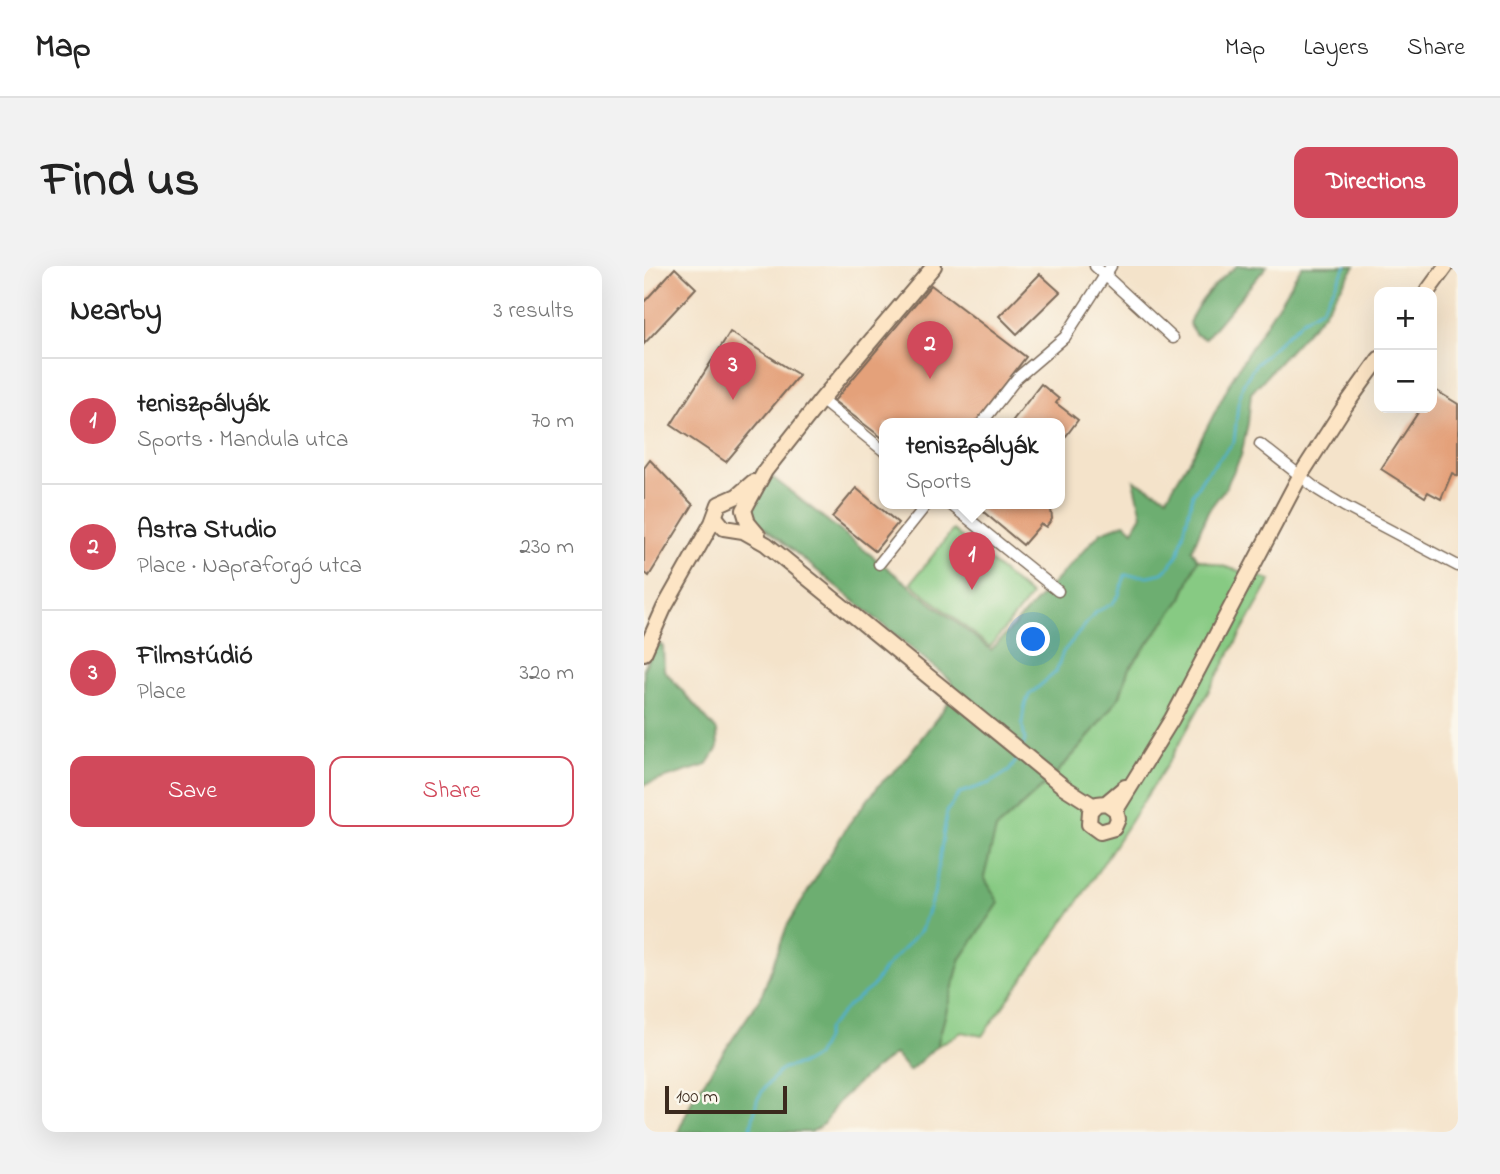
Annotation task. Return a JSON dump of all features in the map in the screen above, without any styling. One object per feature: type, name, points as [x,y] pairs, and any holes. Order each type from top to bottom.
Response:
[{"type":"main road","points":[[688,568],[721,533],[742,523],[744,512],[765,471],[934,266]]},
{"type":"main road","points":[[1431,287],[1446,266]]},
{"type":"main road","points":[[715,517],[720,525],[743,531],[766,544],[1064,787],[1101,808],[1136,777],[1172,719],[1300,476],[1374,366]]},
{"type":"main road","points":[[644,653],[664,608],[715,517],[719,504],[731,500],[765,471]]},
{"type":"main road","points":[[731,500],[739,503],[748,523],[766,544]]},
{"type":"street","points":[[1095,266],[1173,338]]},
{"type":"street","points":[[986,418],[1017,378],[1065,337],[1111,266]]},
{"type":"street","points":[[821,400],[879,447]]},
{"type":"street","points":[[1260,444],[1343,506],[1458,566]]},
{"type":"street","points":[[879,564],[923,509]]},
{"type":"street","points":[[956,509],[1059,591]]},
{"type":"green space","points":[[1237,266],[1267,266],[1205,339],[1195,334],[1189,323],[1198,307],[1216,284]]},
{"type":"green space","points":[[1302,266],[1355,266],[1323,314],[1251,393],[1241,456],[1226,487],[1208,511],[1192,550],[1198,559],[1182,598],[1128,670],[1120,696],[1052,778],[996,829],[984,877],[999,903],[960,960],[937,1046],[909,1071],[895,1054],[840,1100],[825,1122],[811,1132],[678,1132],[694,1096],[761,997],[787,926],[848,825],[881,783],[898,768],[956,693],[950,680],[757,521],[750,512],[772,477],[991,650],[1101,532],[1125,523],[1133,530],[1142,515],[1134,480],[1167,497],[1197,447],[1234,375]]},
{"type":"green space","points":[[953,530],[1031,596],[990,647],[911,583]]},
{"type":"green space","points":[[1198,559],[1271,580],[1170,760],[1080,899],[982,1036],[962,1032],[937,1046],[960,960],[998,903],[983,877],[996,829],[1052,778],[1120,696],[1128,670],[1182,598]]},
{"type":"green space","points":[[655,642],[663,646],[664,670],[717,731],[718,748],[707,765],[644,785],[644,669]]},
{"type":"building","points":[[675,268],[696,288],[644,344],[644,302]]},
{"type":"building","points":[[1040,274],[1060,292],[1017,334],[999,316]]},
{"type":"building","points":[[931,285],[1026,357],[979,418],[879,418],[879,435],[834,401]]},
{"type":"building","points":[[730,332],[799,375],[726,462],[671,425]]},
{"type":"building","points":[[1041,384],[1059,399],[1056,403],[1078,420],[1065,437],[1065,418],[1015,418]]},
{"type":"building","points":[[1437,391],[1458,404],[1458,476],[1452,473],[1441,499],[1428,492],[1425,497],[1381,469],[1418,413],[1437,413]]},
{"type":"building","points":[[650,460],[693,505],[649,576],[644,572],[644,468]]},
{"type":"building","points":[[856,488],[898,523],[875,551],[832,517]]},
{"type":"building","points":[[980,509],[1051,509],[1052,519],[1046,527],[1041,524],[1023,545]]},
{"type":"waterway","points":[[1023,746],[1025,740],[1022,723],[1029,695],[1056,672],[1063,652],[1096,612],[1112,604],[1119,595],[1125,575],[1149,576],[1162,573],[1171,565],[1179,552],[1193,494],[1204,476],[1234,442],[1243,384],[1256,364],[1304,319],[1322,308],[1346,266]]},
{"type":"waterway","points":[[750,1132],[757,1100],[765,1087],[783,1068],[802,1064],[816,1056],[827,1029],[849,1005],[872,987],[884,969],[921,930],[934,894],[947,811],[960,793],[990,783],[1009,771],[1018,758]]},
{"type":"place","name":"Astra Studio","points":[[930,379]]},
{"type":"place","name":"Filmstúdió","points":[[733,400]]},
{"type":"place","name":"teniszpályák","points":[[972,590]]}]
